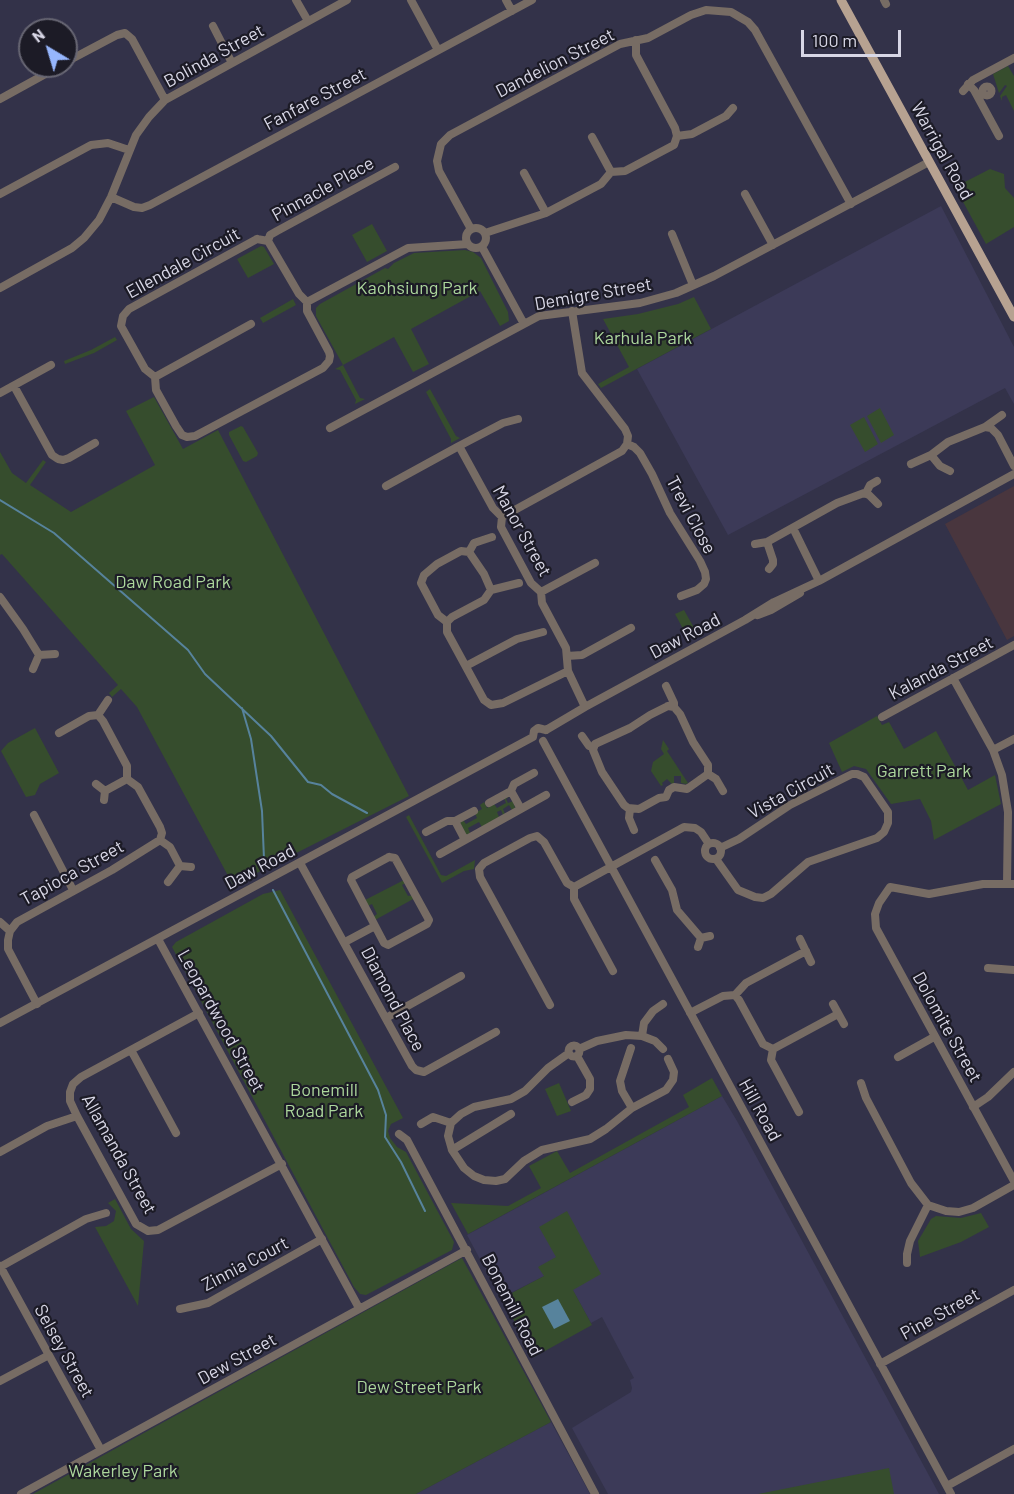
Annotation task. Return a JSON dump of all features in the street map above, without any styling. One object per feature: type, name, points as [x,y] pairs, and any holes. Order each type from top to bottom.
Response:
[{"type":"main road","name":"Warrigal Road","points":[[841,0],[1014,318]]},
{"type":"street","points":[[296,0],[308,21]]},
{"type":"street","name":"Bolinda Street","points":[[0,288],[72,248],[84,238],[99,220],[111,197],[129,150],[142,126],[165,100],[347,0]]},
{"type":"street","points":[[411,0],[438,50]]},
{"type":"street","points":[[506,0],[512,11]]},
{"type":"street","name":"Fanfare Street","points":[[111,197],[134,207],[142,208],[150,205],[532,0]]},
{"type":"street","name":"Dandelion Street","points":[[471,230],[440,171],[437,155],[441,144],[450,135],[620,44],[648,38],[691,15],[706,10],[731,12],[748,22],[762,40],[851,204]]},
{"type":"street","points":[[213,26],[232,63]]},
{"type":"street","points":[[78,56],[125,33],[132,39],[165,100]]},
{"type":"street","points":[[485,233],[546,213],[602,184],[611,172],[626,171],[674,145],[677,135],[675,128],[636,55],[636,40]]},
{"type":"street","points":[[999,136],[979,90],[965,88],[1014,58]]},
{"type":"street","points":[[0,99],[38,78]]},
{"type":"street","points":[[677,135],[692,134],[726,116],[733,108]]},
{"type":"street","points":[[592,137],[611,172]]},
{"type":"street","points":[[0,194],[91,145],[108,143],[129,150]]},
{"type":"street","name":"Demigre Street","points":[[330,428],[539,316],[640,303],[676,293],[773,245],[929,162]]},
{"type":"street","name":"Pinnacle Place","points":[[268,241],[270,236],[277,231],[395,167]]},
{"type":"street","points":[[524,173],[546,213]]},
{"type":"street","points":[[745,194],[773,245]]},
{"type":"street","points":[[307,302],[408,248],[468,244],[476,249],[482,247],[486,242],[485,233],[479,228],[471,230],[466,236],[468,244]]},
{"type":"street","points":[[672,234],[693,285]]},
{"type":"street","name":"Ellendale Circuit","points":[[257,239],[268,241],[299,294],[307,302],[307,311],[330,356],[326,365],[195,436],[182,435],[156,390],[155,377],[145,369],[121,326],[123,316],[129,309],[257,239]]},
{"type":"street","points":[[482,247],[524,324]]},
{"type":"street","points":[[502,517],[622,451],[627,444],[628,436],[625,429],[582,373],[572,311]]},
{"type":"street","points":[[155,377],[251,324]]},
{"type":"street","points":[[0,393],[51,365]]},
{"type":"street","points":[[14,386],[52,455],[63,460],[95,444]]},
{"type":"street","points":[[911,464],[931,455],[948,442],[985,427],[1002,415]]},
{"type":"street","points":[[386,486],[503,423],[518,419]]},
{"type":"street","points":[[985,427],[991,428],[998,435],[1014,466]]},
{"type":"street","name":"Trevi Close","points":[[627,444],[640,453],[670,513],[705,572],[704,584],[697,590],[681,596]]},
{"type":"street","name":"Manor Street","points":[[459,447],[493,508],[502,517],[501,527],[531,583],[541,592],[542,603],[566,648],[567,671],[585,707]]},
{"type":"street","points":[[931,455],[940,466],[950,471]]},
{"type":"street","name":"Daw Road","points":[[0,1023],[533,737],[536,729],[546,730],[783,597],[819,580],[1014,474]]},
{"type":"street","points":[[755,544],[767,542],[837,503],[866,493],[870,485],[877,481]]},
{"type":"street","points":[[866,493],[878,504]]},
{"type":"street","points":[[793,528],[819,580]]},
{"type":"street","points":[[469,552],[477,542],[492,537]]},
{"type":"street","points":[[767,542],[773,560],[769,569]]},
{"type":"street","points":[[447,622],[438,615],[423,586],[422,578],[450,555],[461,551],[469,552],[484,574],[491,590]]},
{"type":"street","points":[[541,592],[595,563]]},
{"type":"street","points":[[519,583],[491,590],[484,600],[447,622],[447,632],[484,700],[490,705],[503,703],[567,671]]},
{"type":"street","points":[[0,597],[39,655]]},
{"type":"street","points":[[567,656],[582,655],[631,628]]},
{"type":"street","points":[[466,666],[517,639],[543,632]]},
{"type":"street","name":"Kalanda Street","points":[[882,717],[1014,645]]},
{"type":"street","points":[[39,655],[55,654]]},
{"type":"street","points":[[33,669],[39,655]]},
{"type":"street","points":[[953,678],[993,750],[1011,799],[1010,884]]},
{"type":"street","points":[[666,686],[674,707],[708,765],[708,774]]},
{"type":"street","points":[[98,716],[108,700]]},
{"type":"street","points":[[674,707],[668,706],[661,709],[630,728],[598,742],[593,750],[602,772],[624,805],[630,809],[639,809],[659,798],[666,797],[669,790],[674,787],[687,789],[708,774]]},
{"type":"street","points":[[58,733],[82,718],[98,716]]},
{"type":"street","points":[[98,716],[103,721],[127,766],[127,779]]},
{"type":"street","points":[[533,737],[538,742],[543,741],[547,737],[546,730]]},
{"type":"street","points":[[582,736],[589,746],[594,747]]},
{"type":"street","points":[[993,750],[1014,739]]},
{"type":"street","name":"Hill Road","points":[[543,741],[951,1494]]},
{"type":"street","points":[[489,803],[511,791],[514,784],[534,773]]},
{"type":"street","points":[[708,774],[716,779],[723,791]]},
{"type":"street","name":"Vista Circuit","points":[[716,859],[738,890],[763,898],[771,894],[808,862],[877,838],[888,823],[888,812],[864,777],[852,774],[790,805],[739,839],[720,848]]},
{"type":"street","points":[[105,791],[127,779]]},
{"type":"street","points":[[127,779],[138,787],[160,827],[162,833],[160,840],[170,847],[180,866]]},
{"type":"street","points":[[96,784],[105,791]]},
{"type":"street","points":[[104,800],[105,791]]},
{"type":"street","points":[[511,791],[521,809]]},
{"type":"street","points":[[440,854],[546,795]]},
{"type":"street","points":[[630,809],[629,818],[634,830]]},
{"type":"street","points":[[426,832],[474,811]]},
{"type":"street","points":[[34,815],[73,890]]},
{"type":"street","points":[[455,821],[465,840]]},
{"type":"street","points":[[574,887],[684,827],[695,828],[701,832],[709,844]]},
{"type":"street","points":[[550,1005],[480,877],[479,869],[484,863],[537,836],[544,842],[567,883],[574,887]]},
{"type":"street","name":"Tapioca Street","points":[[37,1004],[8,949],[10,931],[27,915],[160,840]]},
{"type":"street","points":[[709,844],[717,844],[720,848],[720,856],[716,859],[711,860],[705,854],[709,844]]},
{"type":"street","points":[[392,857],[395,858],[429,920],[427,924],[388,945],[384,943],[375,926],[351,880],[352,877],[392,857]]},
{"type":"street","points":[[655,860],[672,890],[677,910],[705,937],[698,947]]},
{"type":"street","name":"Diamond Place","points":[[300,862],[416,1070],[424,1072],[496,1032]]},
{"type":"street","points":[[180,866],[190,867]]},
{"type":"street","points":[[168,882],[180,866]]},
{"type":"street","name":"Dolomite Street","points":[[1010,884],[983,884],[929,894],[890,887],[879,903],[875,914],[876,928],[1014,1183]]},
{"type":"street","points":[[574,887],[574,899],[613,971]]},
{"type":"street","points":[[0,922],[10,931]]},
{"type":"street","points":[[345,942],[375,926]]},
{"type":"street","name":"Leopardwood Street","points":[[158,939],[359,1308]]},
{"type":"street","points":[[800,939],[811,962]]},
{"type":"street","points":[[690,1013],[723,996],[735,995],[746,983],[806,951]]},
{"type":"street","points":[[988,968],[1014,970]]},
{"type":"street","points":[[386,1018],[461,976]]},
{"type":"street","points":[[735,995],[763,1044],[773,1050]]},
{"type":"street","points":[[642,1036],[644,1023],[653,1011],[663,1004]]},
{"type":"street","points":[[833,1004],[844,1024]]},
{"type":"street","name":"Allamanda Street","points":[[199,1013],[81,1077],[73,1084],[70,1092],[70,1101],[77,1116],[136,1224],[148,1232],[158,1230],[282,1164]]},
{"type":"street","points":[[799,1112],[771,1060],[773,1050],[838,1014]]},
{"type":"street","points":[[663,1049],[655,1041],[642,1036],[611,1038],[575,1053],[548,1068],[525,1091],[511,1099],[474,1107],[460,1114],[451,1123],[448,1136],[452,1150],[464,1168],[474,1176],[484,1180],[505,1179],[525,1161],[542,1150],[590,1138],[632,1108],[666,1090],[673,1080],[674,1072],[668,1059]]},
{"type":"street","points":[[898,1057],[934,1037]]},
{"type":"street","points":[[630,1048],[620,1081],[622,1091],[632,1108]]},
{"type":"street","points":[[131,1050],[176,1133]]},
{"type":"street","points":[[572,1102],[586,1095],[590,1089],[590,1079],[575,1053]]},
{"type":"street","points":[[974,1107],[1014,1072]]},
{"type":"street","points":[[861,1083],[866,1098],[912,1183],[928,1204],[946,1211],[959,1212],[973,1208],[1014,1183]]},
{"type":"street","points":[[452,1150],[511,1113]]},
{"type":"street","points":[[0,1152],[47,1126],[77,1116]]},
{"type":"street","points":[[421,1124],[433,1117],[451,1123]]},
{"type":"street","name":"Bonemill Road","points":[[399,1134],[407,1140],[467,1250],[595,1494]]},
{"type":"street","points":[[907,1263],[910,1240],[928,1204]]},
{"type":"street","points":[[0,1266],[86,1219],[106,1214]]},
{"type":"street","name":"Zinnia Court","points":[[180,1309],[208,1303],[322,1239]]},
{"type":"street","name":"Dew Street","points":[[21,1494],[467,1250]]},
{"type":"street","name":"Selsey Street","points":[[0,1266],[101,1450]]},
{"type":"street","name":"Pine Street","points":[[880,1364],[1014,1290]]},
{"type":"street","points":[[0,1381],[49,1354]]},
{"type":"street","points":[[947,1486],[1014,1449]]},
{"type":"shaded area","points":[[941,206],[1014,347],[1014,404],[1005,388],[728,535],[637,369]]},
{"type":"shaded area","points":[[1014,486],[1014,636],[1007,640],[945,524]]},
{"type":"shaded area","points":[[722,1096],[939,1494],[608,1494],[572,1428],[631,1392],[630,1380],[634,1378],[602,1317],[591,1323],[555,1258],[544,1276],[501,1298],[467,1235]]},
{"type":"shaded area","points":[[551,1422],[590,1494],[416,1494]]},
{"type":"green space","points":[[1008,66],[1014,76],[1014,111],[1006,95],[1002,97],[1002,101],[1000,96],[1007,86],[1005,85],[999,93],[993,74]]},
{"type":"green space","points":[[990,169],[1004,174],[1005,188],[1014,198],[1014,227],[986,244],[955,187]]},
{"type":"green space","points":[[372,224],[387,251],[367,262],[352,235]]},
{"type":"green space","points":[[261,246],[264,247],[274,264],[248,278],[237,259]]},
{"type":"green space","name":"Kaohsiung Park","points":[[465,250],[481,258],[508,312],[509,321],[500,326],[480,291],[411,329],[429,364],[413,372],[394,337],[343,365],[316,316],[316,308],[320,304],[414,253]]},
{"type":"green space","name":"Karhula Park","points":[[694,297],[711,329],[601,388],[598,384],[629,367],[603,319],[638,314],[678,304]]},
{"type":"green space","points":[[293,299],[296,305],[263,323],[260,318]]},
{"type":"green space","points":[[115,337],[117,340],[94,353],[65,364],[64,361]]},
{"type":"green space","points":[[343,365],[360,398],[365,399],[355,404],[356,400],[340,370],[335,369]]},
{"type":"green space","points":[[430,389],[456,436],[460,438],[451,443],[426,392]]},
{"type":"green space","name":"Daw Road Park","points":[[154,397],[183,449],[218,430],[409,796],[233,885],[137,707],[121,689],[112,697],[109,693],[118,685],[2,554],[0,555],[0,452],[12,473],[26,483],[43,460],[46,462],[30,485],[71,512],[155,465],[126,411]]},
{"type":"green space","points":[[880,408],[894,435],[881,443],[867,416]]},
{"type":"green space","points":[[864,417],[878,444],[865,452],[850,425]]},
{"type":"green space","points":[[241,426],[258,453],[246,462],[243,461],[229,435],[229,432]]},
{"type":"green space","points":[[684,610],[697,633],[688,638],[675,614]]},
{"type":"green space","name":"Garrett Park","points":[[877,716],[882,725],[889,722],[904,749],[936,731],[968,790],[995,775],[1001,804],[934,840],[931,821],[920,799],[891,804],[866,769],[854,766],[842,772],[829,743]]},
{"type":"green space","points":[[35,728],[59,773],[40,784],[35,795],[26,797],[1,751],[8,743]]},
{"type":"green space","points":[[663,740],[669,749],[667,751],[688,783],[681,783],[681,776],[674,776],[674,783],[672,784],[667,779],[661,786],[651,771],[653,762],[664,754],[661,749]]},
{"type":"green space","points":[[510,796],[506,799],[508,803],[513,801],[515,808],[512,810],[509,805],[503,809],[505,814],[503,815],[501,810],[497,812],[499,817],[482,827],[479,822],[468,828],[470,833],[466,835],[460,822],[463,820],[466,824],[477,818],[475,813],[482,809],[480,805],[484,802],[487,808],[494,804],[497,808],[506,803],[504,798]]},
{"type":"green space","points":[[409,815],[441,875],[446,876],[475,860],[474,869],[464,871],[442,883],[406,817]]},
{"type":"green space","points":[[404,880],[406,883],[402,885],[408,896],[413,895],[415,898],[375,920],[373,917],[377,914],[372,904],[368,906],[365,900]]},
{"type":"green space","name":"Bonemill Road Park","points":[[280,890],[403,1118],[391,1124],[388,1131],[390,1138],[397,1147],[406,1152],[454,1242],[452,1250],[366,1295],[360,1294],[354,1287],[172,947],[176,942],[263,894]]},
{"type":"green space","points":[[712,1078],[722,1096],[468,1234],[451,1203],[508,1206],[541,1188],[529,1166],[557,1151],[570,1173],[689,1107],[683,1095]]},
{"type":"green space","points":[[559,1083],[571,1111],[557,1116],[545,1089]]},
{"type":"green space","points":[[115,1199],[131,1229],[144,1241],[138,1306],[95,1227],[106,1226],[114,1221],[116,1211],[108,1203]]},
{"type":"green space","points":[[567,1211],[601,1274],[573,1290],[592,1325],[534,1357],[513,1319],[518,1316],[508,1295],[544,1276],[538,1267],[556,1257],[539,1227]]},
{"type":"green space","points":[[981,1213],[989,1227],[961,1242],[920,1257],[918,1241],[931,1219],[936,1216],[961,1218]]},
{"type":"green space","name":"Dew Street Park","points":[[462,1258],[551,1422],[416,1494],[33,1494]]},
{"type":"green space","points":[[889,1468],[894,1494],[758,1494]]},
{"type":"water","points":[[558,1299],[570,1321],[554,1329],[542,1307]]},
{"type":"waterway","points":[[0,500],[54,533],[188,650],[205,674],[271,736],[308,782],[321,785],[332,794],[367,813]]},
{"type":"waterway","points":[[242,708],[251,739],[262,811],[264,859]]},
{"type":"waterway","points":[[273,890],[378,1090],[386,1115],[385,1137],[401,1162],[425,1211]]},
{"type":"park label","name":"Wakerley Park","points":[[123,1471]]}]
